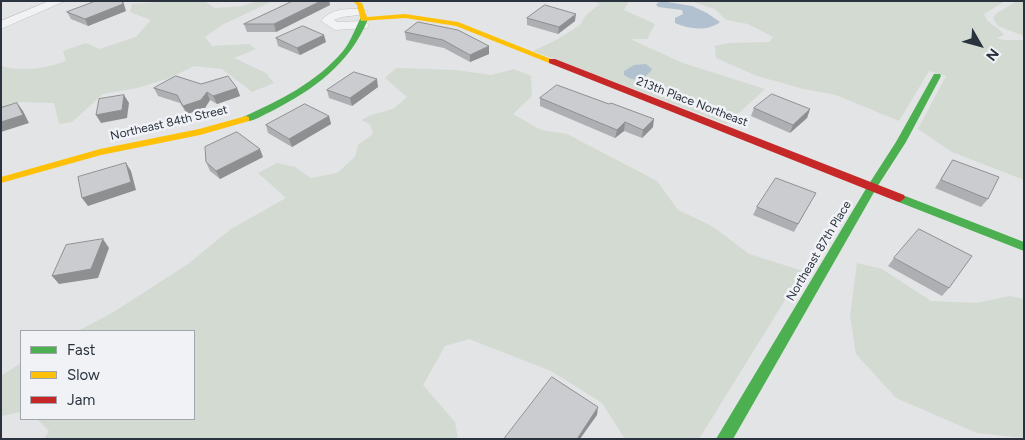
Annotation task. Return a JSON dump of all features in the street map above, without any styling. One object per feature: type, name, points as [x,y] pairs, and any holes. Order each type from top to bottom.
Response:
[{"type":"street","points":[[1,25],[60,1]]},
{"type":"street","name":"Northeast 84th Street","points":[[1,180],[98,153],[234,123],[257,113],[311,84],[347,53],[361,35],[361,14]]},
{"type":"street","name":"213th Place Northeast","points":[[361,14],[405,16],[458,24],[1024,247]]},
{"type":"street","name":"Northeast 87th Place","points":[[724,439],[872,187],[901,142],[937,76]]},
{"type":"shaded area","points":[[204,1],[215,8],[243,6],[256,1],[273,1],[222,25],[205,37],[212,46],[249,44],[256,49],[234,58],[266,73],[274,83],[252,92],[222,69],[194,66],[170,78],[137,88],[103,94],[72,122],[59,124],[54,103],[20,102],[1,110],[1,66],[34,69],[50,66],[66,61],[63,51],[86,43],[99,49],[136,37],[151,20],[130,12],[132,4]]},
{"type":"shaded area","points":[[593,1],[629,1],[624,10],[655,24],[647,39],[630,39],[683,63],[765,89],[727,124],[533,51],[558,39],[580,25],[586,15],[600,4]]},
{"type":"shaded area","points":[[690,1],[1005,1],[984,14],[988,21],[1004,35],[997,38],[1024,40],[1024,180],[952,152],[918,129],[946,76],[929,71],[899,121],[836,95],[804,89],[757,76],[716,58],[715,46],[729,43],[769,42],[773,37],[748,24],[726,20],[715,9]]},
{"type":"shaded area","points":[[1017,1],[1024,1],[1024,36],[998,26],[993,18],[997,13]]},
{"type":"shaded area","points":[[396,68],[456,70],[491,75],[514,69],[531,76],[532,96],[513,114],[541,130],[567,134],[657,181],[678,210],[712,226],[749,254],[803,271],[699,439],[625,439],[602,403],[551,371],[469,339],[445,346],[423,385],[455,422],[458,439],[44,439],[49,431],[38,420],[195,420],[195,330],[80,330],[112,313],[188,264],[231,229],[286,198],[258,173],[277,163],[295,167],[311,178],[337,173],[355,157],[358,145],[373,134],[370,124],[361,120],[393,109],[407,97],[385,78]]},
{"type":"shaded area","points":[[857,263],[882,269],[931,301],[977,303],[1009,296],[1024,299],[1024,438],[977,433],[896,398],[856,354],[850,316]]},
{"type":"shaded area","points":[[20,364],[20,412],[1,416],[1,376]]},
{"type":"water","points":[[661,1],[692,6],[720,22],[704,28],[680,25],[675,23],[675,18],[683,14],[682,10],[658,7],[656,4]]},
{"type":"water","points":[[646,64],[652,69],[643,78],[636,80],[624,75],[624,71],[634,65]]},
{"type":"building","points":[[96,1],[122,1],[123,4],[85,19],[67,12]]},
{"type":"building","points":[[293,1],[321,1],[274,24],[244,24]]},
{"type":"building","points":[[545,5],[576,14],[559,27],[527,18]]},
{"type":"building","points":[[418,22],[458,30],[489,46],[470,55],[443,40],[405,32]]},
{"type":"building","points":[[303,26],[324,35],[297,48],[276,38]]},
{"type":"building","points":[[354,72],[377,79],[350,98],[327,90]]},
{"type":"building","points":[[176,76],[201,84],[228,76],[237,88],[213,96],[207,92],[201,100],[183,106],[177,95],[154,88]]},
{"type":"building","points":[[557,85],[654,119],[643,130],[625,122],[617,130],[540,98]]},
{"type":"building","points":[[772,94],[810,109],[793,125],[754,108]]},
{"type":"building","points":[[124,95],[122,110],[96,115],[99,99]]},
{"type":"building","points":[[17,103],[23,115],[1,122],[1,108]]},
{"type":"building","points":[[305,104],[329,116],[289,139],[266,125]]},
{"type":"building","points":[[237,132],[260,149],[216,171],[206,162],[205,147]]},
{"type":"building","points":[[953,160],[999,177],[988,199],[941,180]]},
{"type":"building","points":[[126,163],[131,182],[82,198],[78,177]]},
{"type":"building","points":[[776,178],[816,193],[798,224],[757,207]]},
{"type":"building","points":[[919,229],[972,256],[949,288],[894,258]]},
{"type":"building","points":[[103,239],[91,269],[52,276],[66,245]]},
{"type":"building","points":[[552,377],[598,407],[577,439],[504,439]]},
{"type":"traffic: fast","points":[[246,119],[281,103],[317,80],[333,67],[357,36],[364,19]]},
{"type":"traffic: fast","points":[[724,439],[872,187],[901,142],[937,76]]},
{"type":"traffic: fast","points":[[900,198],[1024,247]]},
{"type":"traffic: slow","points":[[356,1],[360,4],[364,19],[405,16],[458,24],[552,61]]},
{"type":"traffic: slow","points":[[1,180],[100,152],[200,132],[246,119]]},
{"type":"traffic: jam","points":[[552,61],[900,198]]}]
